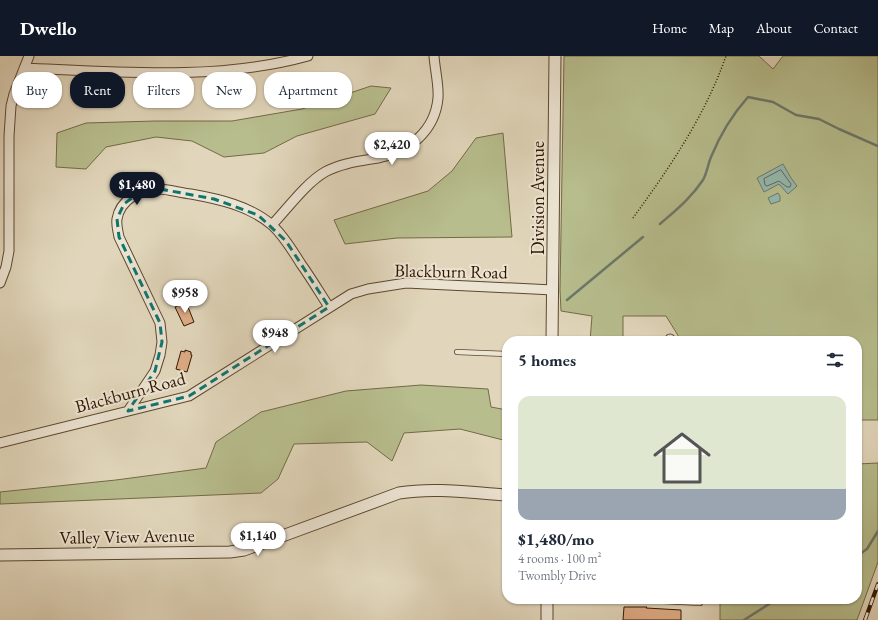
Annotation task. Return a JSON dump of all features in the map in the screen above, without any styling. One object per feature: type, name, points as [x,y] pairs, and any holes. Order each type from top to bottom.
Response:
[{"type":"street","points":[[0,283],[6,267],[8,250],[9,136],[11,106],[14,94],[29,56]]},
{"type":"street","points":[[24,68],[163,72],[215,71],[257,66],[305,56]]},
{"type":"street","points":[[272,225],[314,179],[326,171],[345,165],[392,155],[411,146],[424,133],[434,117],[438,98],[434,56]]},
{"type":"street","name":"Division Avenue","points":[[552,336],[555,56]]},
{"type":"street","points":[[128,411],[155,371],[162,342],[160,323],[119,237],[117,219],[124,204],[137,194],[160,189],[230,203],[258,215],[272,225],[286,241],[329,307]]},
{"type":"street","name":"Blackburn Road","points":[[0,443],[189,396],[329,307],[352,294],[376,287],[406,283],[553,290]]},
{"type":"street","name":"Valley View Avenue","points":[[0,555],[230,552],[244,550],[400,493],[428,490],[502,495]]},
{"type":"street","points":[[547,604],[547,620]]},
{"type":"lane","points":[[457,352],[502,354]]},
{"type":"path","points":[[633,218],[660,180],[695,125],[717,81],[726,56]]},
{"type":"highlighted area","points":[[160,189],[214,199],[258,215],[286,241],[329,307],[189,396],[128,411],[155,371],[162,342],[160,323],[119,237],[117,219],[124,204],[137,194]]},
{"type":"green space","points":[[564,56],[759,56],[773,69],[783,56],[878,56],[878,420],[862,420],[862,336],[678,336],[666,316],[623,316],[623,336],[590,336],[592,316],[561,311],[560,290]]},
{"type":"green space","points":[[371,86],[391,88],[375,114],[297,136],[264,153],[224,157],[192,141],[156,137],[106,147],[86,169],[56,167],[57,133],[86,123],[232,121],[305,108],[352,108],[352,92]]},
{"type":"green space","points":[[503,133],[512,237],[397,238],[345,244],[334,220],[428,191],[452,171],[476,138]]},
{"type":"green space","points":[[421,385],[488,389],[491,407],[502,409],[502,440],[460,429],[404,433],[392,461],[367,442],[294,444],[278,479],[261,493],[0,504],[0,492],[116,480],[206,468],[216,442],[261,412],[346,391]]},
{"type":"green space","points":[[878,463],[878,562],[857,620],[720,620],[720,604],[862,604],[862,464]]},
{"type":"water","points":[[783,164],[797,186],[788,194],[779,184],[764,192],[757,178]]},
{"type":"water","points":[[778,193],[780,196],[780,201],[771,204],[768,198]]},
{"type":"building","points":[[186,302],[194,322],[184,326],[175,307]]},
{"type":"building","points":[[185,350],[191,352],[192,355],[187,372],[176,369],[181,351],[185,352]]},
{"type":"building","points":[[624,607],[647,607],[646,608],[681,610],[681,620],[623,620]]},
{"type":"waterway","points":[[660,224],[688,198],[703,180],[711,157],[722,133],[748,97],[773,102],[796,115],[819,119],[878,146]]},
{"type":"waterway","points":[[567,300],[643,237]]},
{"type":"waterway","points":[[862,552],[867,549],[878,531]]},
{"type":"waterway","points":[[744,620],[769,604]]},
{"type":"railway","points":[[865,620],[878,584]]}]
